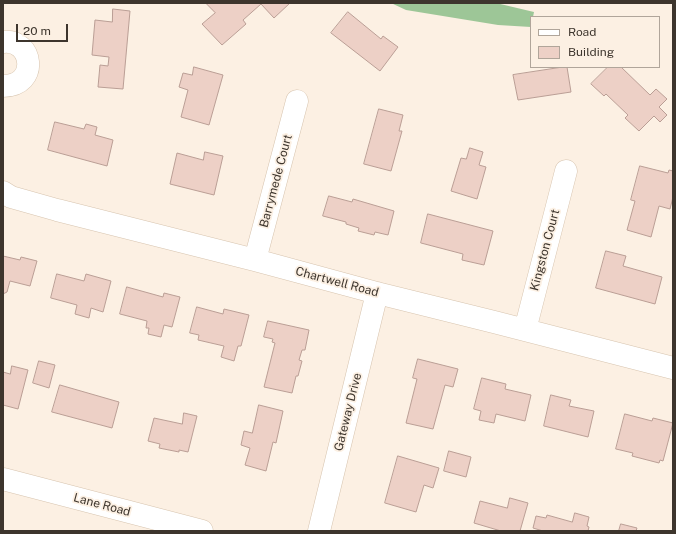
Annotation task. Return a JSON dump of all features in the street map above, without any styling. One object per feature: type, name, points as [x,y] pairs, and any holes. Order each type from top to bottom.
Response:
[{"type":"street","points":[[3,42],[13,43],[20,46],[28,58],[27,72],[23,79],[17,84],[3,86]]},
{"type":"street","name":"Barrymede Court","points":[[255,260],[297,101]]},
{"type":"street","name":"Kingston Court","points":[[525,330],[566,171]]},
{"type":"street","name":"Chartwell Road","points":[[3,192],[11,197],[57,210],[673,368]]},
{"type":"street","name":"Gateway Drive","points":[[319,531],[377,293]]},
{"type":"street","name":"Lane Road","points":[[3,479],[202,531]]},
{"type":"green space","points":[[391,3],[496,3],[534,12],[533,16],[530,16],[530,27],[498,25],[406,10]]},
{"type":"building","points":[[206,3],[290,3],[274,18],[261,4],[243,20],[246,24],[222,45],[202,24],[215,13]]},
{"type":"building","points":[[113,9],[130,11],[123,89],[98,87],[100,65],[108,66],[109,57],[92,55],[95,20],[112,22]]},
{"type":"building","points":[[348,12],[381,39],[383,36],[398,47],[380,71],[331,33]]},
{"type":"building","points":[[194,67],[223,75],[209,125],[181,117],[188,90],[179,87],[183,73],[192,75]]},
{"type":"building","points":[[557,68],[567,68],[571,92],[518,100],[513,75]]},
{"type":"building","points":[[607,68],[622,68],[650,95],[656,89],[667,99],[659,107],[667,115],[660,122],[654,116],[639,131],[625,118],[628,115],[606,94],[604,96],[591,84]]},
{"type":"building","points":[[379,109],[403,115],[399,131],[402,131],[391,171],[364,164]]},
{"type":"building","points":[[55,122],[84,129],[86,124],[97,127],[95,135],[113,140],[107,166],[48,150]]},
{"type":"building","points":[[470,148],[483,152],[479,165],[486,167],[477,199],[451,191],[461,158],[466,159]]},
{"type":"building","points":[[205,152],[223,156],[214,195],[170,184],[177,153],[203,160]]},
{"type":"building","points":[[640,166],[668,173],[669,170],[673,171],[673,197],[670,209],[659,206],[651,237],[627,230],[635,201],[631,200]]},
{"type":"building","points":[[329,196],[352,202],[353,199],[394,211],[388,235],[375,232],[374,235],[358,231],[359,228],[346,224],[346,222],[323,216]]},
{"type":"building","points":[[428,214],[493,231],[484,265],[462,260],[463,254],[421,243]]},
{"type":"building","points":[[606,251],[626,256],[623,266],[662,277],[655,304],[596,288]]},
{"type":"building","points":[[3,256],[20,260],[21,257],[37,261],[30,286],[10,281],[7,292],[3,294]]},
{"type":"building","points":[[57,274],[84,281],[86,274],[111,281],[103,312],[91,308],[89,318],[75,314],[77,305],[51,298]]},
{"type":"building","points":[[127,287],[163,297],[164,293],[180,297],[172,327],[164,325],[161,337],[148,334],[149,328],[146,328],[147,321],[120,314]]},
{"type":"building","points":[[197,307],[223,314],[224,309],[249,315],[241,346],[238,346],[234,361],[221,357],[224,346],[198,340],[199,335],[190,333]]},
{"type":"building","points":[[268,321],[309,330],[305,350],[302,350],[299,360],[302,361],[298,376],[296,376],[292,393],[264,387],[275,343],[272,342],[273,339],[264,337]]},
{"type":"building","points":[[418,359],[458,369],[453,387],[445,385],[433,429],[406,423],[417,379],[413,378]]},
{"type":"building","points":[[39,361],[55,365],[49,388],[33,383]]},
{"type":"building","points":[[12,366],[28,370],[18,409],[3,405],[3,372],[10,374]]},
{"type":"building","points":[[482,378],[506,384],[505,389],[531,395],[525,421],[496,414],[494,423],[479,420],[481,411],[474,409]]},
{"type":"building","points":[[60,385],[119,402],[112,428],[52,412]]},
{"type":"building","points":[[551,395],[571,400],[569,406],[594,411],[588,437],[544,426]]},
{"type":"building","points":[[259,405],[283,411],[276,443],[273,442],[266,471],[245,465],[250,448],[241,445],[244,431],[252,433]]},
{"type":"building","points":[[184,413],[197,416],[188,452],[179,450],[179,452],[159,448],[160,444],[148,441],[154,418],[182,424]]},
{"type":"building","points":[[625,414],[652,421],[653,418],[673,423],[663,461],[660,460],[659,463],[632,456],[633,453],[616,449]]},
{"type":"building","points":[[449,451],[471,457],[466,477],[444,471]]},
{"type":"building","points":[[398,456],[439,468],[433,488],[424,485],[416,512],[385,503]]},
{"type":"building","points":[[510,498],[528,503],[520,531],[501,531],[474,523],[480,501],[507,508]]},
{"type":"building","points":[[575,513],[589,517],[587,526],[589,527],[588,531],[543,531],[533,528],[536,516],[546,518],[547,515],[572,522]]},
{"type":"building","points":[[621,524],[637,528],[636,531],[619,531]]}]
